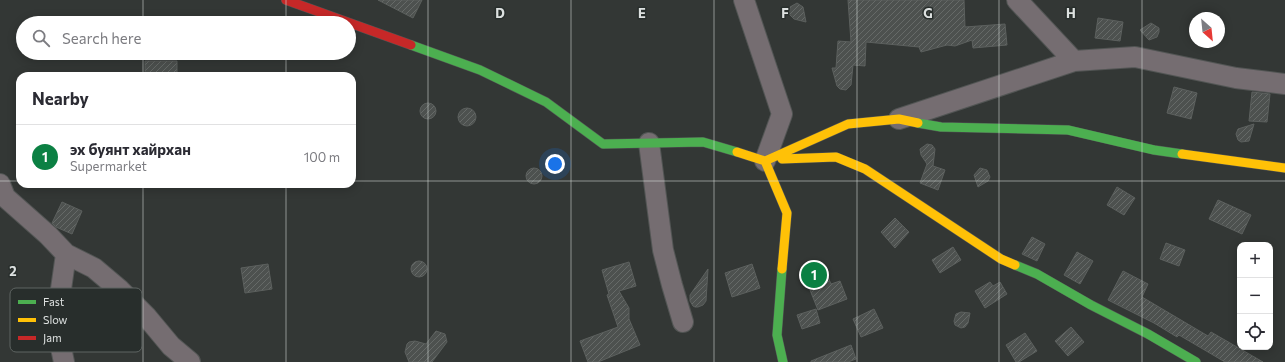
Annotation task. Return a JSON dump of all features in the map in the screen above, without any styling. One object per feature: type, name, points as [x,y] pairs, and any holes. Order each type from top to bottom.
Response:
[{"type":"street","points":[[286,0],[330,16]]},
{"type":"street","points":[[744,0],[782,114],[765,161],[787,213],[777,335],[783,362]]},
{"type":"street","points":[[1017,0],[1074,61]]},
{"type":"street","points":[[356,25],[480,70],[546,102],[603,144],[703,142],[765,161],[836,157],[865,169],[1001,259],[1037,274],[1091,305],[1148,334],[1196,362]]},
{"type":"street","points":[[765,161],[848,124],[899,119],[1074,61],[1136,57],[1236,78],[1285,84]]},
{"type":"street","points":[[899,119],[941,127],[1068,130],[1154,150],[1285,168]]},
{"type":"street","points":[[649,143],[663,250],[684,322]]},
{"type":"street","points":[[0,184],[5,197],[48,235],[66,254],[94,268],[118,288]]},
{"type":"street","points":[[61,288],[66,254]]},
{"type":"street","points":[[142,312],[172,346],[190,362]]},
{"type":"street","points":[[62,352],[64,362]]},
{"type":"building","points":[[378,0],[422,0],[413,18]]},
{"type":"building","points":[[848,0],[964,0],[965,27],[1005,24],[1007,45],[973,48],[972,40],[955,46],[947,45],[921,52],[919,47],[866,42],[865,66],[853,65],[851,85],[846,90],[840,89],[837,86],[832,68],[836,68],[838,41],[851,42]]},
{"type":"building","points":[[797,3],[803,7],[806,22],[794,19],[789,14],[790,7]]},
{"type":"building","points":[[1098,18],[1123,22],[1120,41],[1095,38]]},
{"type":"building","points":[[1151,23],[1159,28],[1159,32],[1157,37],[1149,40],[1140,30]]},
{"type":"building","points":[[145,61],[177,61],[177,72],[145,72]]},
{"type":"building","points":[[1174,87],[1197,93],[1191,119],[1167,113]]},
{"type":"building","points":[[1252,92],[1270,94],[1267,122],[1249,121]]},
{"type":"building","points":[[425,103],[431,103],[436,108],[434,117],[431,119],[425,119],[420,114],[420,108]]},
{"type":"building","points":[[467,108],[473,111],[476,117],[473,123],[467,126],[461,123],[458,117],[461,111]]},
{"type":"building","points":[[1254,124],[1249,141],[1241,142],[1238,140],[1236,134],[1238,129]]},
{"type":"building","points":[[927,144],[932,145],[935,149],[933,166],[945,170],[938,190],[920,183],[927,164],[921,155],[920,149]]},
{"type":"building","points":[[531,168],[537,168],[542,173],[540,182],[537,184],[531,184],[526,179],[526,173]]},
{"type":"building","points":[[980,168],[987,170],[990,177],[988,181],[978,187],[974,175]]},
{"type":"building","points":[[1117,187],[1135,198],[1124,215],[1107,205]]},
{"type":"building","points":[[1218,200],[1251,215],[1242,234],[1209,219]]},
{"type":"building","points":[[62,202],[82,211],[72,234],[56,227],[52,223]]},
{"type":"building","points":[[895,218],[909,232],[895,248],[881,232]]},
{"type":"building","points":[[1032,237],[1045,244],[1037,261],[1022,254]]},
{"type":"building","points":[[1166,243],[1185,250],[1179,266],[1160,259]]},
{"type":"building","points":[[953,247],[961,260],[940,273],[932,260]]},
{"type":"building","points":[[1077,252],[1093,261],[1080,284],[1064,275]]},
{"type":"building","points":[[416,261],[422,261],[427,266],[425,275],[422,277],[416,277],[411,272],[411,266]]},
{"type":"building","points":[[629,262],[636,286],[619,291],[629,308],[629,319],[640,345],[598,362],[588,362],[580,341],[618,327],[607,295],[609,294],[602,270]]},
{"type":"building","points":[[268,264],[272,289],[245,293],[241,268]]},
{"type":"building","points":[[752,264],[760,288],[732,297],[725,273]]},
{"type":"building","points":[[708,269],[706,301],[703,305],[695,307],[690,301],[690,295]]},
{"type":"building","points":[[1123,271],[1148,284],[1142,297],[1208,336],[1211,332],[1237,347],[1237,350],[1242,350],[1263,362],[1225,362],[1179,335],[1177,337],[1154,323],[1108,300]]},
{"type":"building","points":[[828,277],[831,284],[840,281],[847,299],[818,310],[808,285]]},
{"type":"building","points":[[990,282],[993,286],[1000,282],[1007,294],[985,308],[975,291]]},
{"type":"building","points":[[816,309],[820,323],[802,329],[797,315]]},
{"type":"building","points":[[874,309],[883,328],[861,337],[853,319]]},
{"type":"building","points":[[961,312],[970,313],[968,323],[965,327],[961,328],[955,325],[954,321],[956,314]]},
{"type":"building","points":[[1071,327],[1084,342],[1068,356],[1055,341]]},
{"type":"building","points":[[436,331],[445,334],[447,342],[432,362],[409,362],[405,352],[407,344],[415,341],[426,344]]},
{"type":"building","points":[[1025,333],[1037,351],[1019,362],[1016,362],[1006,345]]},
{"type":"building","points":[[851,345],[856,359],[848,362],[811,362],[811,361]]},
{"type":"traffic: fast","points":[[411,45],[480,70],[546,102],[603,144],[703,142],[737,152]]},
{"type":"traffic: fast","points":[[918,123],[941,127],[1068,130],[1154,150],[1182,154]]},
{"type":"traffic: fast","points":[[1015,265],[1037,274],[1091,305],[1148,334],[1196,362]]},
{"type":"traffic: fast","points":[[782,269],[777,335],[783,362]]},
{"type":"traffic: slow","points":[[765,161],[848,124],[899,119],[918,123]]},
{"type":"traffic: slow","points":[[737,152],[765,161],[787,213],[782,269]]},
{"type":"traffic: slow","points":[[1182,154],[1285,168]]},
{"type":"traffic: slow","points":[[782,159],[836,157],[865,169],[1001,259],[1015,265]]},
{"type":"traffic: jam","points":[[286,0],[330,16]]},
{"type":"traffic: jam","points":[[356,25],[411,45]]},
{"type":"place","name":"эх буянт хайрхан","points":[[814,275]]}]
